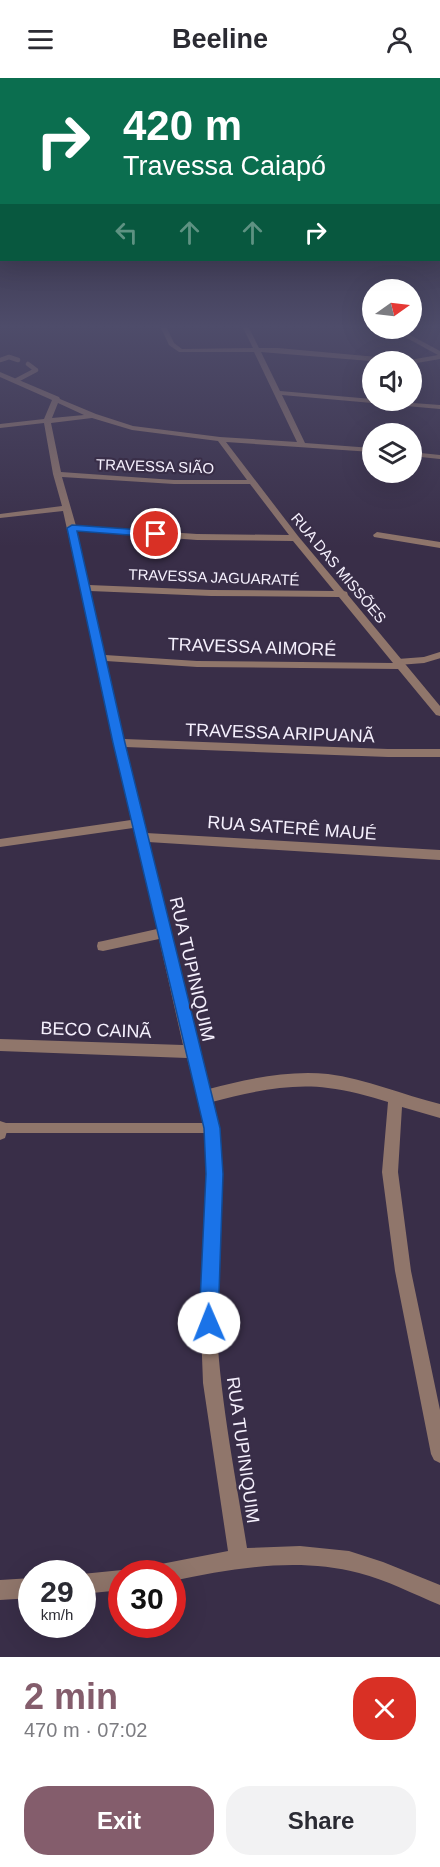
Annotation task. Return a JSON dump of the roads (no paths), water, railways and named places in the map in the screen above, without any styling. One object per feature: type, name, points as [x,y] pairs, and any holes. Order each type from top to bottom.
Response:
[{"type":"street","points":[[46,421],[56,400]]},
{"type":"street","points":[[60,400],[93,416],[155,432],[362,449]]},
{"type":"street","points":[[282,400],[302,444]]},
{"type":"street","points":[[356,400],[440,407]]},
{"type":"street","points":[[0,426],[93,416]]},
{"type":"street","name":"RUA TUPINIQUIM","points":[[46,421],[102,658],[141,837],[212,1128],[214,1174],[208,1303],[212,1372],[239,1558]]},
{"type":"street","name":"RUA DAS MISSÕES","points":[[220,439],[295,538],[344,594],[440,713]]},
{"type":"street","points":[[422,455],[440,457]]},
{"type":"street","name":"TRAVESSA SIÃO","points":[[57,474],[174,482],[252,482]]},
{"type":"street","points":[[0,516],[65,508]]},
{"type":"street","points":[[72,528],[197,537],[295,538]]},
{"type":"street","points":[[377,535],[440,545]]},
{"type":"street","name":"TRAVESSA JAGUARATÉ","points":[[84,588],[344,594]]},
{"type":"street","name":"TRAVESSA AIMORÉ","points":[[102,658],[196,664],[400,664]]},
{"type":"street","name":"TRAVESSA ARIPUANÃ","points":[[119,743],[440,753]]},
{"type":"street","points":[[0,843],[138,822]]},
{"type":"street","name":"RUA SATERÊ MAUÉ","points":[[141,837],[440,855]]},
{"type":"street","points":[[103,946],[164,933]]},
{"type":"street","name":"BECO CAINÃ","points":[[0,1045],[192,1052]]},
{"type":"street","points":[[206,1097],[230,1090],[326,1081],[364,1089],[440,1112]]},
{"type":"street","points":[[395,1100],[390,1172],[405,1283],[440,1454]]},
{"type":"street","points":[[0,1128],[0,1133]]},
{"type":"street","points":[[186,1569],[239,1558],[288,1553],[351,1561],[440,1595]]},
{"type":"street","points":[[0,1590],[18,1589]]},
{"type":"lane","points":[[400,664],[440,656]]},
{"type":"lane","points":[[0,1128],[212,1128]]}]
